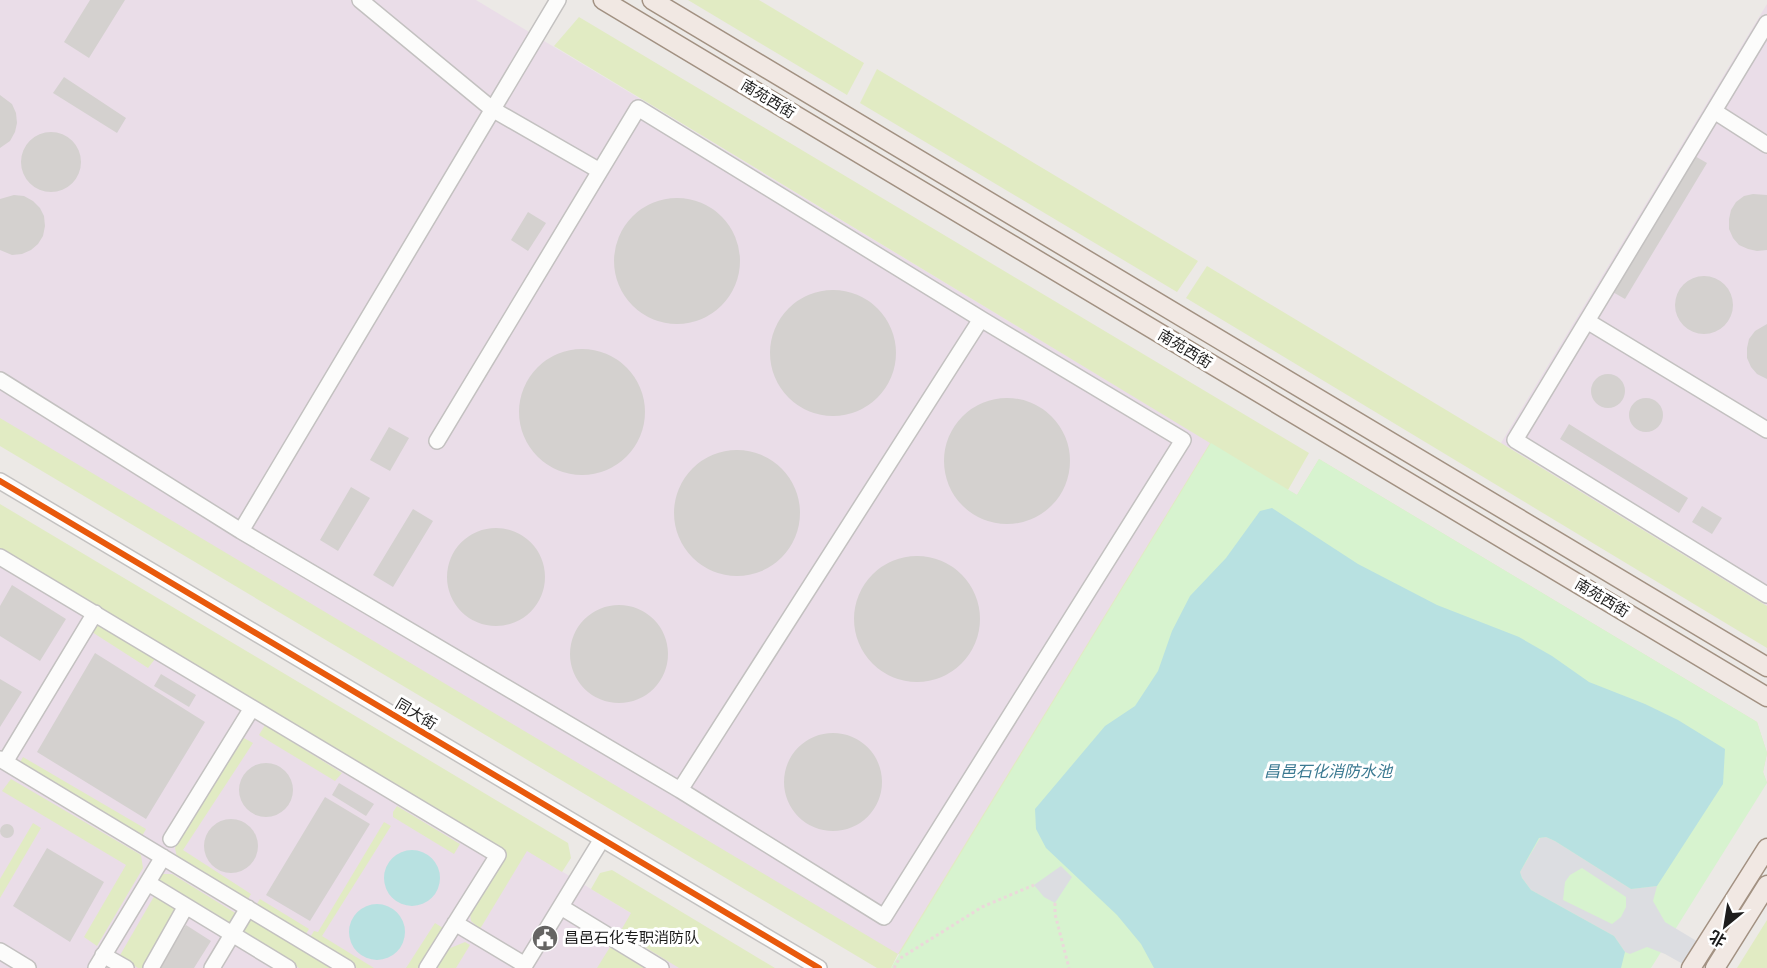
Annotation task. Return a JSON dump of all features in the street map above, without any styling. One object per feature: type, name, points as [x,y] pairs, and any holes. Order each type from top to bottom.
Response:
[{"type":"main road","name":"南苑西街","points":[[603,0],[1767,697]]},
{"type":"main road","name":"南苑西街","points":[[651,0],[1767,667]]},
{"type":"main road","points":[[1691,968],[1767,848]]},
{"type":"main road","points":[[1715,968],[1767,885]]},
{"type":"street","points":[[360,0],[492,109],[600,171]]},
{"type":"street","points":[[241,531],[558,0]]},
{"type":"street","points":[[1767,23],[1515,440],[1767,595]]},
{"type":"street","points":[[0,380],[241,531],[680,790],[884,916],[1183,440],[638,108],[437,441]]},
{"type":"street","points":[[1714,111],[1767,145]]},
{"type":"street","points":[[680,790],[981,319]]},
{"type":"street","points":[[1587,321],[1767,430]]},
{"type":"street","name":"同大街","points":[[0,482],[819,968]]},
{"type":"street","points":[[0,557],[498,855],[427,968]]},
{"type":"street","points":[[95,614],[3,761],[347,968]]},
{"type":"street","points":[[171,839],[252,708]]},
{"type":"street","points":[[455,923],[525,965],[602,839]]},
{"type":"street","points":[[126,968],[100,962],[163,857]]},
{"type":"street","points":[[148,883],[288,968]]},
{"type":"street","points":[[151,968],[186,906]]},
{"type":"street","points":[[561,907],[661,968]]},
{"type":"street","points":[[212,968],[248,908]]},
{"type":"street","points":[[0,951],[28,968]]},
{"type":"path","points":[[894,968],[899,959],[982,907],[1034,885]]},
{"type":"path","points":[[1055,903],[1055,914],[1069,968]]},
{"type":"shaded area","points":[[0,0],[476,0],[1211,443],[898,955],[0,422]]},
{"type":"shaded area","points":[[1767,4],[1767,606],[1501,443]]},
{"type":"shaded area","points":[[0,534],[631,913],[723,968],[0,968]]},
{"type":"shaded area","points":[[1546,837],[1555,841],[1631,889],[1657,886],[1653,901],[1665,922],[1705,946],[1690,968],[1647,947],[1630,954],[1625,952],[1614,936],[1531,890],[1520,872],[1540,838]],"holes":[[[1582,868],[1626,897],[1626,907],[1621,917],[1612,924],[1563,900],[1565,882],[1570,875]]]},
{"type":"shaded area","points":[[1061,866],[1072,877],[1055,903],[1044,897],[1034,885]]},
{"type":"green space","points":[[688,0],[759,0],[864,63],[847,95]]},
{"type":"green space","points":[[579,17],[1309,453],[1288,490],[1297,495],[1319,459],[1757,722],[1767,753],[1763,772],[1767,783],[898,954],[1210,443],[554,46]]},
{"type":"green space","points":[[877,69],[1198,261],[1177,292],[860,103]]},
{"type":"green space","points":[[1207,266],[1767,606],[1767,648],[1186,298]]},
{"type":"green space","points":[[0,418],[898,954],[891,968],[877,968],[0,446]]},
{"type":"green space","name":"昌邑石化消防水池","points":[[1211,443],[1297,495],[1319,459],[1757,722],[1767,753],[1763,772],[1767,783],[1651,968],[891,968]]},
{"type":"green space","points":[[0,504],[568,843],[571,858],[562,872],[527,851],[480,929],[471,921],[470,914],[504,854],[0,548]]},
{"type":"green space","points":[[97,624],[155,659],[148,668],[92,632]]},
{"type":"green space","points":[[265,725],[342,773],[335,781],[259,735]]},
{"type":"green space","points":[[242,737],[253,743],[183,850],[251,894],[247,901],[177,858],[175,848]]},
{"type":"green space","points":[[23,757],[146,829],[141,838],[19,764]]},
{"type":"green space","points":[[11,779],[141,855],[143,868],[97,946],[84,937],[126,865],[2,791]]},
{"type":"green space","points":[[397,806],[460,844],[454,854],[393,817]]},
{"type":"green space","points":[[384,822],[391,826],[322,936],[374,968],[357,968],[309,939],[314,931],[318,932]]},
{"type":"green space","points":[[33,823],[41,828],[0,898],[0,879]]},
{"type":"green space","points":[[612,870],[775,968],[679,968],[620,932],[631,913],[591,889],[600,873]]},
{"type":"green space","points":[[159,874],[172,874],[237,914],[229,927],[155,881]]},
{"type":"green space","points":[[156,893],[179,908],[145,968],[138,968],[119,957]]},
{"type":"green space","points":[[260,899],[309,929],[304,937],[255,907]]},
{"type":"green space","points":[[249,918],[331,968],[299,968],[241,933]]},
{"type":"green space","points":[[1767,920],[1767,968],[1737,968]]},
{"type":"green space","points":[[435,923],[443,928],[418,968],[406,968]]},
{"type":"green space","points":[[465,942],[470,945],[456,968],[436,968],[448,949]]},
{"type":"green space","points":[[610,947],[644,968],[597,968]]},
{"type":"water","name":"昌邑石化消防水池","points":[[1272,508],[1358,564],[1437,605],[1519,637],[1552,656],[1589,682],[1678,720],[1725,749],[1723,784],[1657,886],[1631,889],[1546,837],[1539,838],[1520,872],[1531,890],[1614,936],[1625,952],[1621,968],[1154,968],[1141,944],[1117,915],[1046,848],[1036,829],[1035,809],[1105,726],[1135,706],[1158,671],[1172,631],[1190,596],[1226,558],[1260,511]]},
{"type":"water","points":[[412,850],[423,852],[432,858],[438,867],[440,878],[438,889],[432,898],[423,904],[412,906],[401,904],[392,898],[386,889],[384,878],[386,867],[392,858],[401,852]]},
{"type":"water","points":[[377,904],[397,912],[405,932],[397,952],[377,960],[357,952],[349,932],[357,912]]},
{"type":"building","points":[[90,0],[125,0],[89,58],[64,42]]},
{"type":"building","points":[[64,77],[126,118],[117,133],[53,93]]},
{"type":"building","points":[[0,95],[12,104],[17,123],[10,141],[0,148]]},
{"type":"building","points":[[51,132],[68,137],[76,145],[81,162],[76,179],[68,187],[51,192],[34,187],[26,179],[21,162],[26,145],[34,137]]},
{"type":"building","points":[[1693,155],[1707,163],[1625,299],[1611,291]]},
{"type":"building","points":[[14,195],[24,196],[40,208],[45,226],[38,244],[22,254],[12,255],[0,250],[0,199]]},
{"type":"building","points":[[1767,195],[1767,250],[1757,251],[1739,245],[1729,229],[1731,210],[1736,202],[1744,196]]},
{"type":"building","points":[[677,198],[701,203],[722,216],[735,237],[740,261],[735,285],[722,306],[701,319],[677,324],[653,319],[632,306],[619,285],[614,261],[619,237],[632,216],[653,203]]},
{"type":"building","points":[[528,212],[546,223],[528,251],[511,240]]},
{"type":"building","points":[[1704,276],[1715,278],[1728,289],[1733,305],[1731,316],[1720,329],[1704,334],[1693,332],[1680,321],[1675,305],[1677,294],[1688,281]]},
{"type":"building","points":[[833,290],[857,295],[878,308],[891,329],[896,353],[891,377],[878,398],[857,411],[833,416],[809,411],[788,398],[775,377],[770,353],[775,329],[788,308],[809,295]]},
{"type":"building","points":[[1767,324],[1767,379],[1757,374],[1751,367],[1747,358],[1747,348],[1749,339],[1755,331]]},
{"type":"building","points":[[582,349],[606,354],[627,367],[640,388],[645,412],[640,436],[627,457],[606,470],[582,475],[558,470],[537,457],[524,436],[519,412],[524,388],[537,367],[558,354]]},
{"type":"building","points":[[1608,374],[1620,379],[1625,391],[1620,403],[1608,408],[1596,403],[1591,391],[1596,379]]},
{"type":"building","points":[[1007,398],[1031,403],[1052,416],[1065,437],[1070,461],[1065,485],[1052,506],[1031,519],[1007,524],[983,519],[962,506],[949,485],[944,461],[949,437],[962,416],[983,403]]},
{"type":"building","points":[[1646,398],[1658,403],[1663,415],[1658,427],[1646,432],[1634,427],[1629,415],[1634,403]]},
{"type":"building","points":[[1569,424],[1688,498],[1679,513],[1560,439]]},
{"type":"building","points":[[389,427],[409,438],[390,471],[370,460]]},
{"type":"building","points":[[737,450],[761,455],[782,468],[795,489],[800,513],[795,537],[782,558],[761,571],[737,576],[713,571],[692,558],[679,537],[674,513],[679,489],[692,468],[713,455]]},
{"type":"building","points":[[351,487],[370,498],[338,551],[320,540]]},
{"type":"building","points":[[1702,506],[1722,518],[1712,534],[1692,522]]},
{"type":"building","points":[[413,509],[433,521],[393,587],[373,575]]},
{"type":"building","points":[[496,528],[515,531],[531,542],[542,558],[545,577],[542,596],[531,612],[515,623],[496,626],[477,623],[461,612],[450,596],[447,577],[450,558],[461,542],[477,531]]},
{"type":"building","points":[[917,556],[941,561],[962,574],[975,595],[980,619],[975,643],[962,664],[941,677],[917,682],[893,677],[872,664],[859,643],[854,619],[859,595],[872,574],[893,561]]},
{"type":"building","points":[[12,585],[66,619],[40,661],[0,636],[0,606]]},
{"type":"building","points":[[619,605],[638,608],[654,619],[665,635],[668,654],[665,673],[654,689],[638,700],[619,703],[600,700],[584,689],[573,673],[570,654],[573,635],[584,619],[600,608]]},
{"type":"building","points":[[95,653],[205,722],[146,819],[37,752]]},
{"type":"building","points":[[161,674],[196,695],[189,707],[154,686]]},
{"type":"building","points":[[0,679],[22,692],[0,727]]},
{"type":"building","points":[[833,733],[852,736],[868,747],[879,763],[882,782],[879,801],[868,817],[852,828],[833,831],[814,828],[798,817],[787,801],[784,782],[787,763],[798,747],[814,736]]},
{"type":"building","points":[[261,763],[271,763],[281,767],[289,775],[293,790],[289,805],[281,813],[271,817],[261,817],[251,813],[243,805],[239,795],[239,785],[243,775],[251,767]]},
{"type":"building","points":[[339,783],[374,804],[366,816],[332,795]]},
{"type":"building","points":[[325,797],[370,824],[310,921],[266,895]]},
{"type":"building","points":[[226,819],[236,819],[246,823],[254,831],[258,846],[254,861],[246,869],[236,873],[226,873],[216,869],[208,861],[204,851],[204,841],[208,831],[216,823]]},
{"type":"building","points":[[4,824],[10,824],[14,831],[10,838],[4,838],[0,834],[0,828]]},
{"type":"building","points":[[47,848],[104,882],[70,942],[13,906]]},
{"type":"building","points":[[186,925],[211,941],[194,968],[159,968]]},
{"type":"cycle path","points":[[0,481],[819,968]]},
{"type":"place","name":"昌邑石化专职消防队","points":[[545,938]]}]
